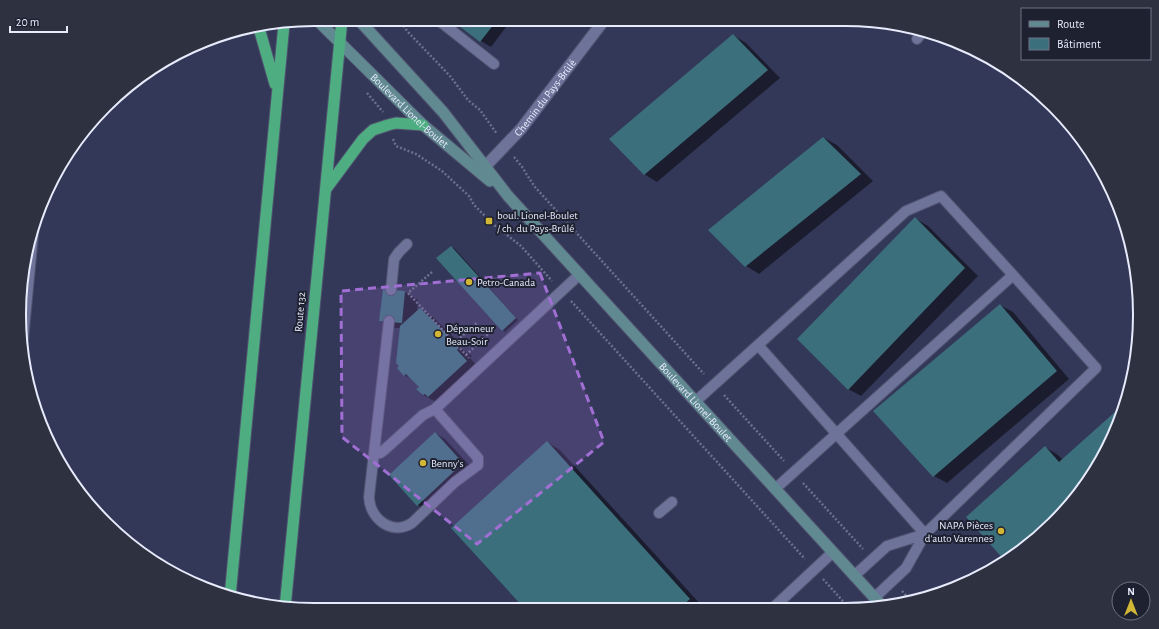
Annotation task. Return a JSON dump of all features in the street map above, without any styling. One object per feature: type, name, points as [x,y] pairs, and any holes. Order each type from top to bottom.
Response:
[{"type":"highway","name":"Route 132","points":[[286,601],[341,26]]},
{"type":"highway","points":[[231,590],[284,28]]},
{"type":"highway","points":[[260,32],[277,90]]},
{"type":"highway","points":[[326,190],[364,139],[373,130],[388,124],[396,123],[423,126]]},
{"type":"main road","name":"Boulevard Lionel-Boulet","points":[[323,26],[423,126],[483,170]]},
{"type":"main road","name":"Boulevard Lionel-Boulet","points":[[364,26],[443,112],[483,170],[696,400],[877,601]]},
{"type":"street","name":"Chemin du Pays-Brûlé","points":[[483,170],[521,129],[600,26]]},
{"type":"street","points":[[27,289],[29,273]]},
{"type":"lane","points":[[446,26],[494,64]]},
{"type":"lane","points":[[696,400],[758,346],[906,211],[941,196],[1013,275],[1096,368],[925,534],[906,568],[874,598]]},
{"type":"lane","points":[[391,290],[394,259],[407,244]]},
{"type":"lane","points":[[374,454],[383,451],[423,415],[435,409],[580,274]]},
{"type":"lane","points":[[775,488],[1013,275]]},
{"type":"lane","points":[[389,321],[369,497],[372,511],[377,518],[388,526],[400,528],[412,523],[455,482],[478,465],[478,458],[435,409]]},
{"type":"lane","points":[[758,346],[925,534]]},
{"type":"lane","points":[[659,513],[672,502]]},
{"type":"lane","points":[[854,576],[887,546],[925,534]]},
{"type":"lane","points":[[778,603],[833,552]]},
{"type":"path","points":[[404,26],[450,76],[468,100],[480,110]]},
{"type":"path","points":[[392,138],[396,146],[416,154],[442,171],[469,196],[478,210],[494,226],[521,246],[552,281]]},
{"type":"path","points":[[523,168],[535,187],[707,376]]},
{"type":"path","points":[[432,272],[408,293],[471,361]]},
{"type":"path","points":[[573,302],[802,556]]},
{"type":"path","points":[[454,343],[478,322]]},
{"type":"path","points":[[466,355],[488,334]]},
{"type":"path","points":[[725,397],[785,462]]},
{"type":"path","points":[[806,486],[865,551]]},
{"type":"path","points":[[828,584],[845,603]]},
{"type":"path","points":[[902,591],[906,596]]},
{"type":"highlighted area","points":[[540,273],[604,442],[477,544],[342,437],[341,291]]},
{"type":"building","points":[[459,26],[493,26],[480,42]]},
{"type":"building","points":[[733,34],[768,70],[644,175],[609,139]]},
{"type":"building","points":[[823,137],[861,174],[745,267],[708,230]]},
{"type":"building","points":[[915,217],[965,268],[848,390],[797,339]]},
{"type":"building","points":[[451,246],[516,318],[502,331],[436,258]]},
{"type":"building","points":[[383,289],[405,291],[402,323],[379,321]]},
{"type":"building","points":[[1000,304],[1057,371],[933,477],[873,411]]},
{"type":"building","points":[[420,308],[450,337],[447,339],[452,345],[454,343],[459,348],[457,350],[467,361],[428,397],[416,389],[419,387],[406,374],[404,376],[397,368],[399,366],[396,363],[400,326]]},
{"type":"building","points":[[1117,410],[1094,459],[1073,490],[1049,519],[1001,556],[966,517],[1045,446],[1059,462]]},
{"type":"building","points":[[435,432],[463,463],[417,506],[389,475]]},
{"type":"building","points":[[547,441],[690,599],[686,603],[520,603],[451,528]]},
{"type":"place","name":"boul. Lionel-Boulet / ch. du Pays-Brûlé","points":[[489,221]]},
{"type":"place","name":"Petro-Canada","points":[[469,282]]},
{"type":"place","name":"Dépanneur Beau-Soir","points":[[438,334]]},
{"type":"place","name":"Benny's","points":[[423,463]]},
{"type":"place","name":"NAPA Pièces d'auto Varennes","points":[[1001,531]]}]
